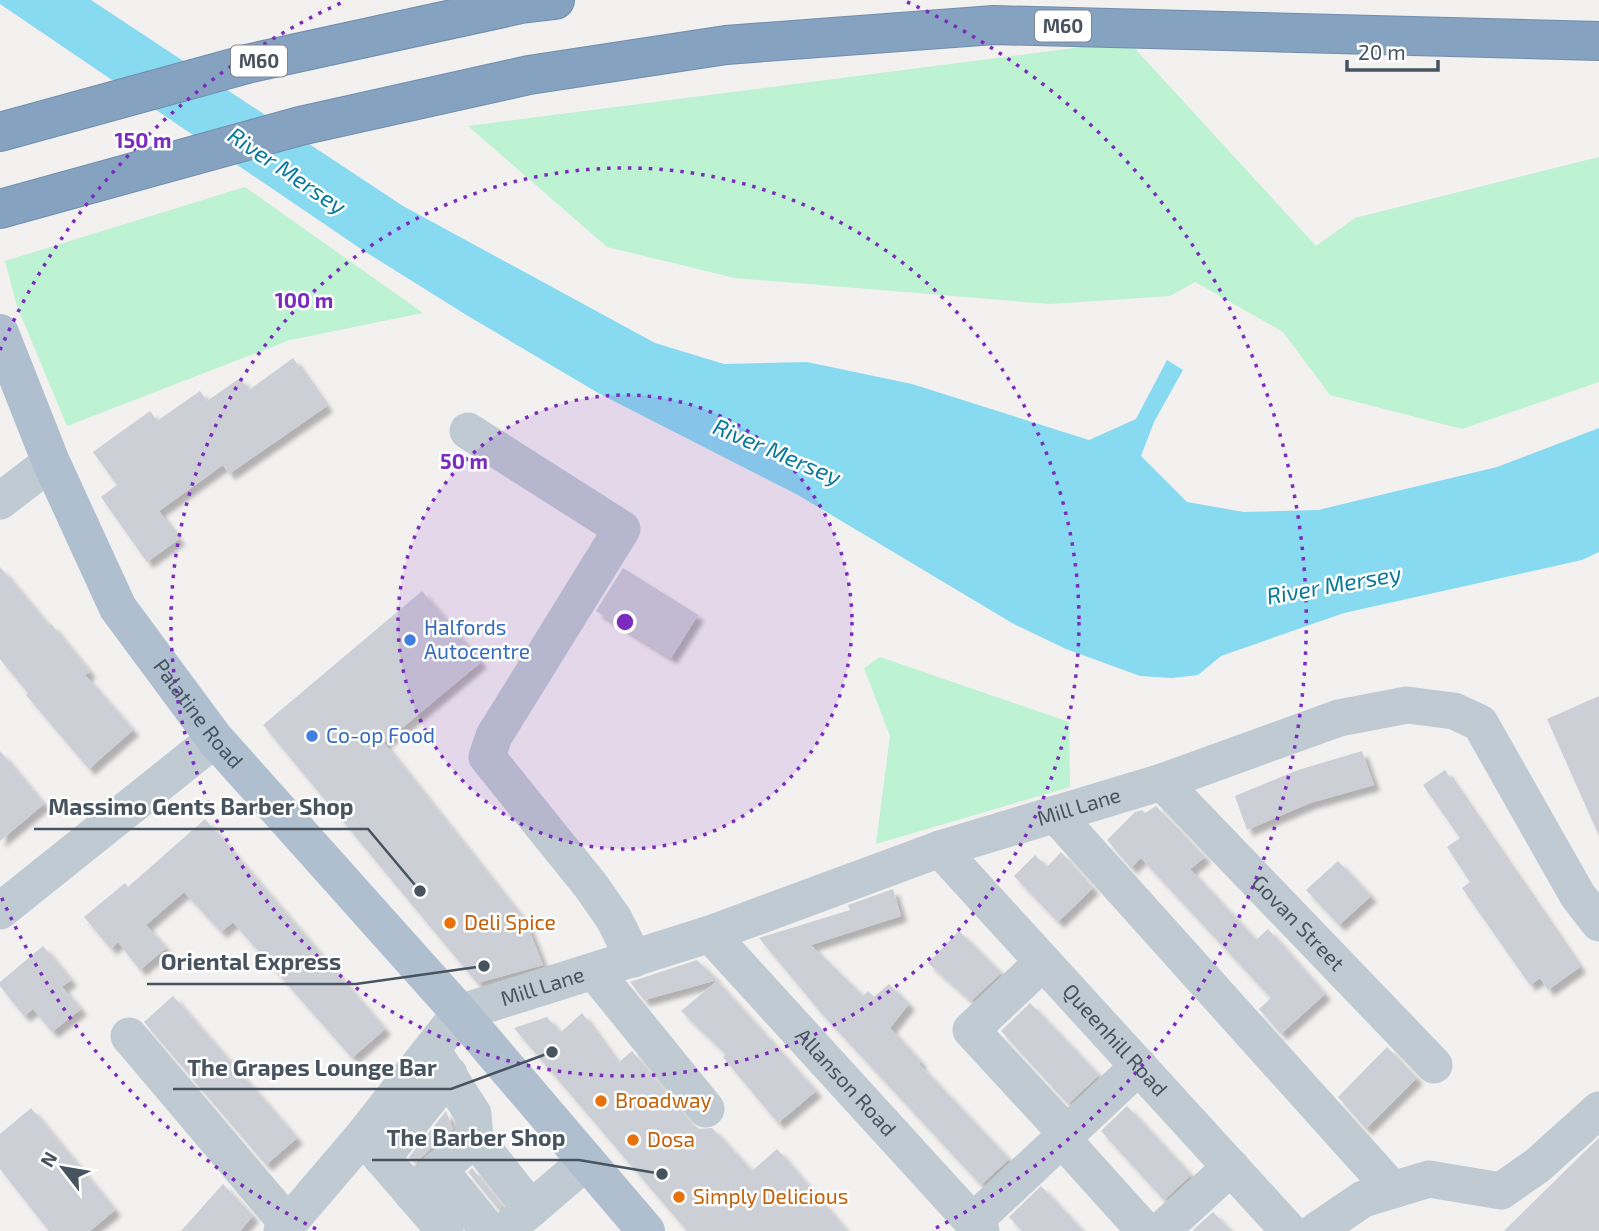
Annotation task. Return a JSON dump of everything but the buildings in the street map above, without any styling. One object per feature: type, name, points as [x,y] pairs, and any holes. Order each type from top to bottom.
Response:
[{"type":"highway","name":"M60","points":[[0,132],[251,62],[538,2]]},
{"type":"highway","name":"M60","points":[[0,209],[300,126],[529,75],[726,45],[994,25],[1599,41]]},
{"type":"main road","name":"Palatine Road","points":[[0,333],[51,462],[118,608],[215,739],[460,1013],[646,1231]]},
{"type":"street","points":[[468,431],[622,529],[495,736],[487,757],[591,886],[614,919],[634,959]]},
{"type":"street","points":[[0,501],[51,462]]},
{"type":"street","name":"Mill Lane","points":[[460,1013],[710,934],[940,849],[1162,782],[1362,712],[1408,705],[1454,711],[1480,723],[1578,896],[1599,923]]},
{"type":"street","points":[[0,911],[215,739]]},
{"type":"street","name":"Govan Street","points":[[1162,782],[1434,1065]]},
{"type":"street","points":[[1055,814],[1393,1190]]},
{"type":"street","name":"Queenhill Road","points":[[940,849],[1289,1231]]},
{"type":"street","name":"Allanson Road","points":[[710,934],[977,1226]]},
{"type":"street","points":[[1043,962],[971,1030],[1145,1231]]},
{"type":"street","points":[[594,971],[706,1109]]},
{"type":"street","points":[[424,1231],[393,1194],[397,1165],[460,1013]]},
{"type":"street","points":[[129,1036],[285,1227],[397,1165],[475,1138]]},
{"type":"street","points":[[440,1062],[473,1114],[475,1138],[518,1220],[587,1161]]},
{"type":"street","points":[[977,1226],[1064,1136],[1139,1066]]},
{"type":"street","points":[[1316,1231],[1363,1199],[1429,1179],[1500,1191],[1538,1165],[1599,1110]]},
{"type":"street","points":[[397,1165],[445,1231]]},
{"type":"street","points":[[397,1165],[489,1231]]},
{"type":"street","points":[[1161,1231],[1231,1167]]},
{"type":"green space","points":[[1128,41],[1316,246],[1355,218],[1599,157],[1599,382],[1462,429],[1330,395],[1283,332],[1195,282],[1170,296],[1050,304],[735,278],[607,247],[468,126]]},
{"type":"green space","points":[[245,187],[423,313],[290,340],[67,426],[17,306],[5,261]]},
{"type":"green space","points":[[880,657],[1069,722],[1070,787],[876,844],[890,736],[864,668]]},
{"type":"water","name":"River Mersey","points":[[0,0],[91,0],[403,206],[655,343],[724,364],[807,362],[912,384],[1089,440],[1136,419],[1167,360],[1183,370],[1154,422],[1141,456],[1187,502],[1244,512],[1318,510],[1497,467],[1599,428],[1599,552],[1582,560],[1344,613],[1221,656],[1198,675],[1172,678],[1140,676],[1066,649],[1012,623],[798,495],[600,394],[468,316],[364,251],[0,4]]},
{"type":"place","name":"Halfords Autocentre","points":[[410,640]]},
{"type":"place","name":"Co-op Food","points":[[312,736]]},
{"type":"place","name":"Massimo Gents Barber Shop","points":[[420,891]]},
{"type":"place","name":"Deli Spice","points":[[450,923]]},
{"type":"place","name":"Oriental Express","points":[[484,966]]},
{"type":"place","name":"The Grapes Lounge Bar","points":[[552,1052]]},
{"type":"place","name":"Broadway","points":[[601,1101]]},
{"type":"place","name":"Dosa","points":[[633,1140]]},
{"type":"place","name":"The Barber Shop","points":[[662,1174]]},
{"type":"place","name":"Simply Delicious","points":[[679,1197]]}]
